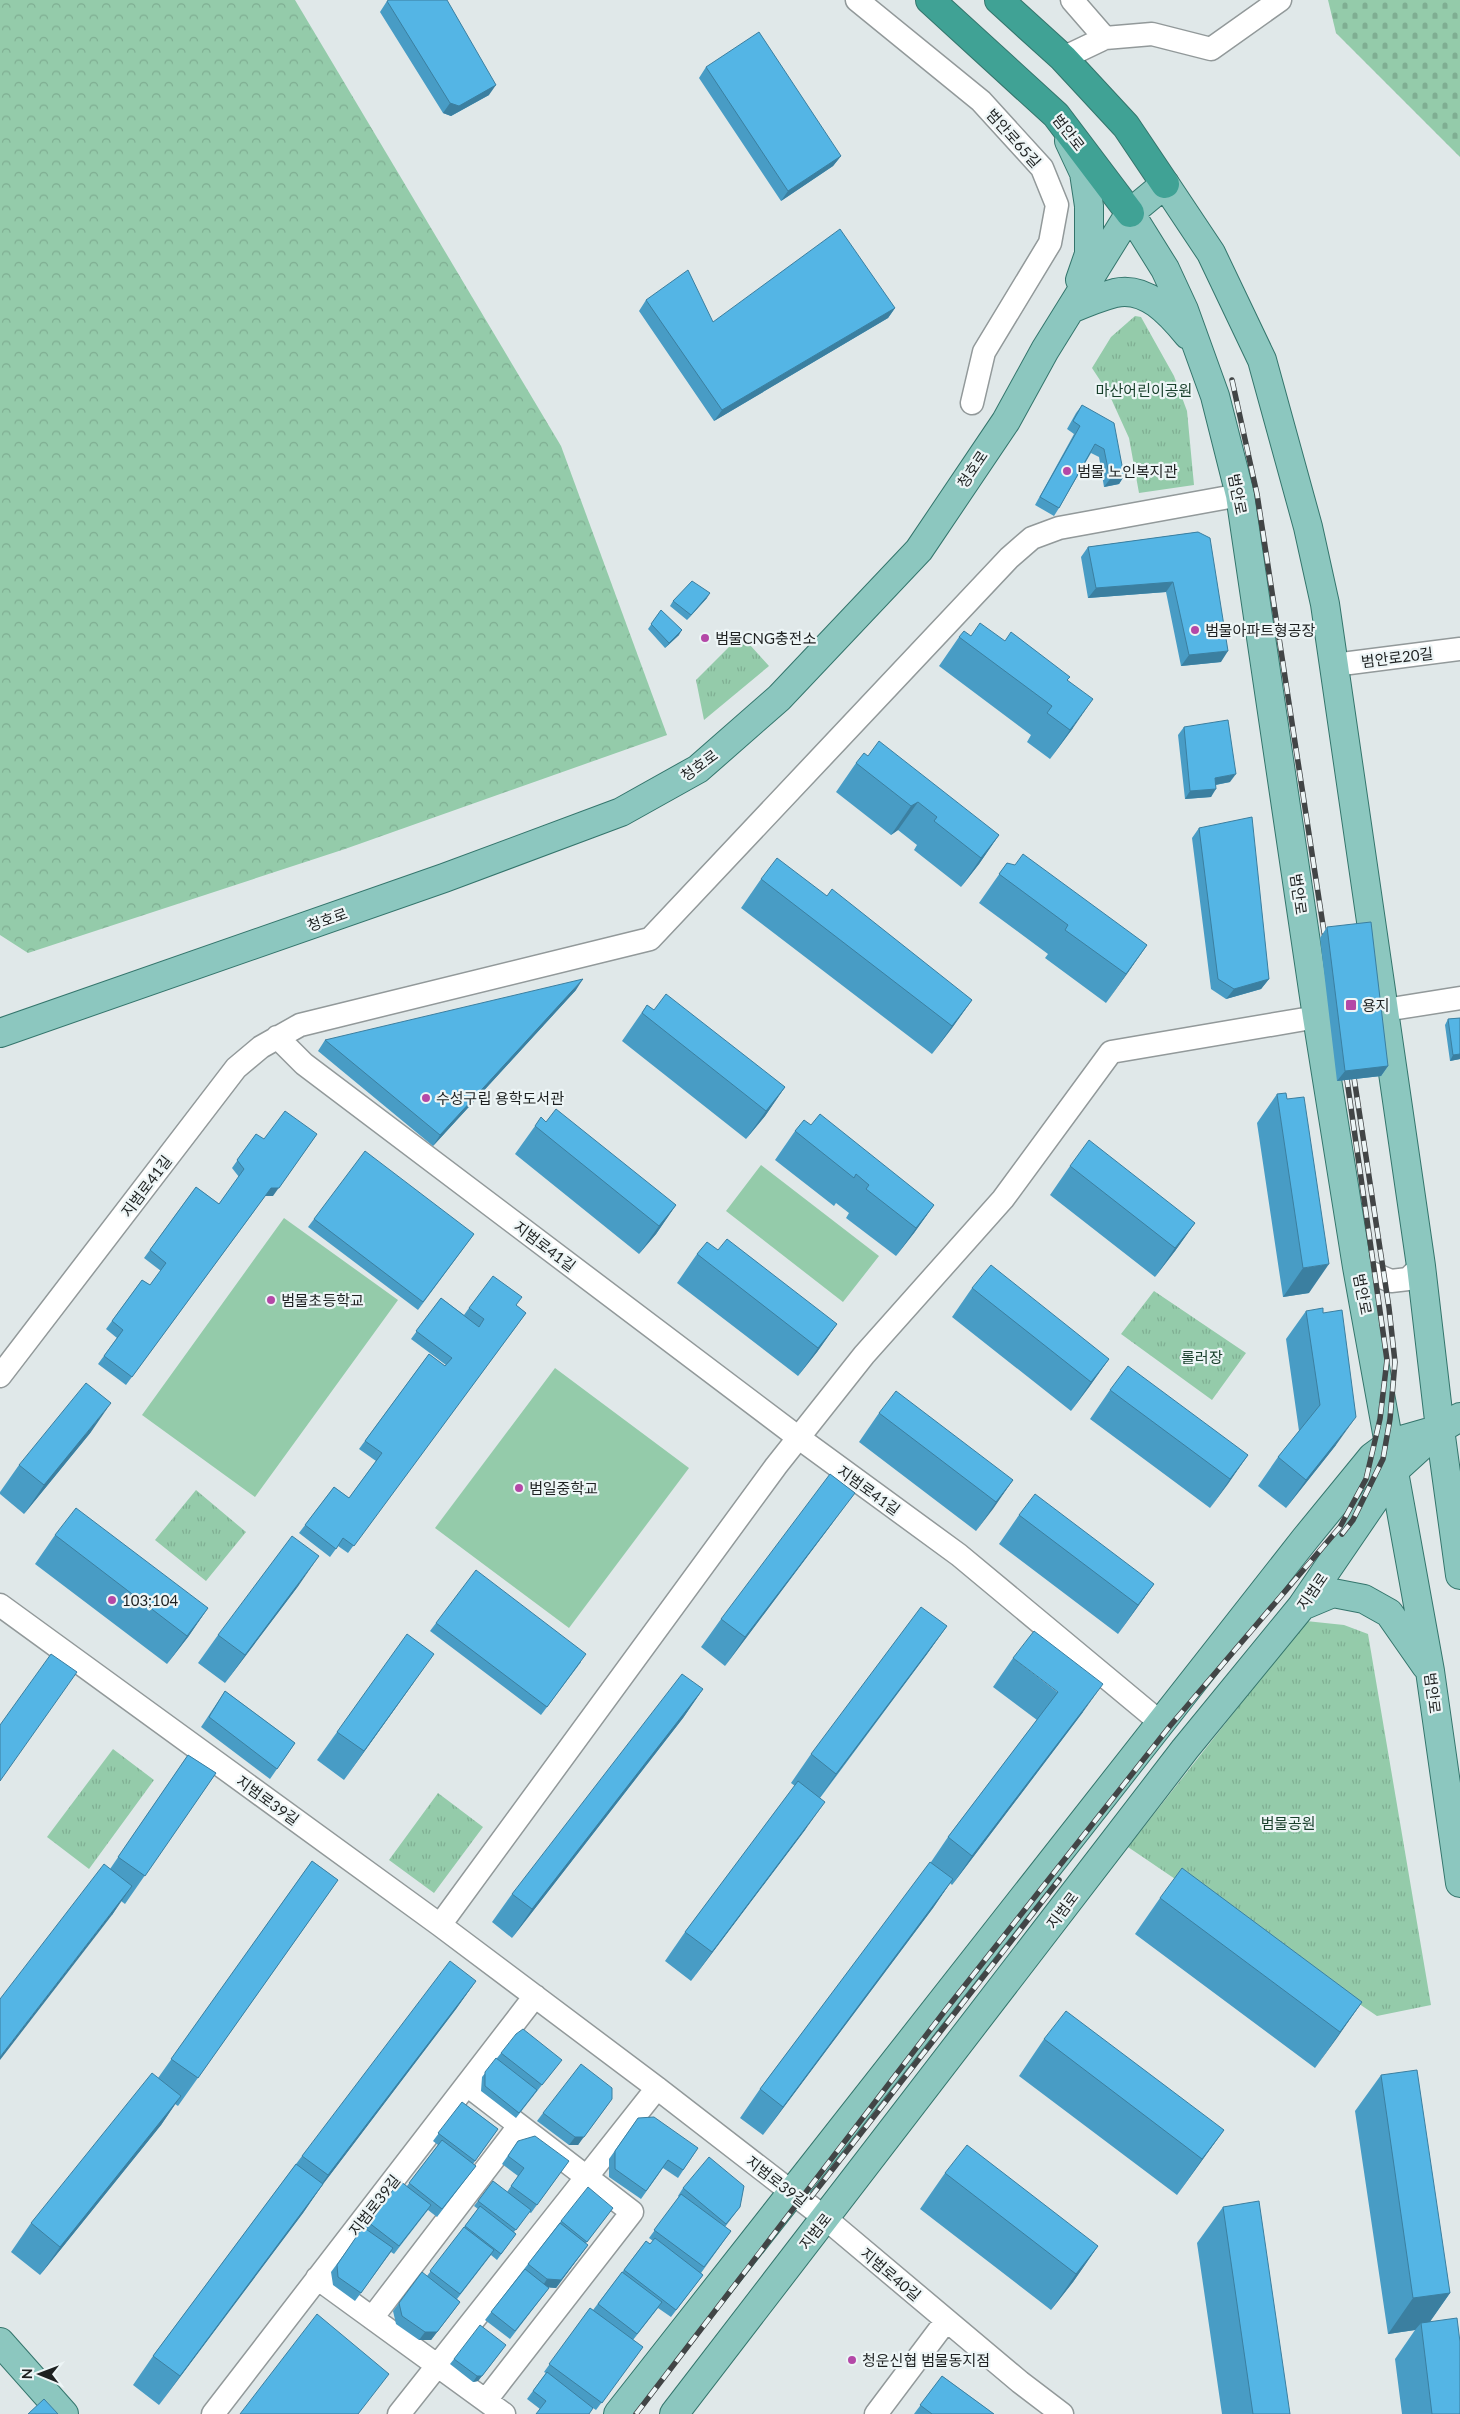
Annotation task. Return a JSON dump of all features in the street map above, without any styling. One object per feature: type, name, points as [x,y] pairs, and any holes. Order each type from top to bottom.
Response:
[{"type":"highway","name":"범안로","points":[[930,0],[1056,115],[1130,213]]},
{"type":"highway","points":[[999,0],[1064,58],[1126,126],[1165,184]]},
{"type":"main road","points":[[1056,115],[1084,173],[1089,206],[1089,254],[1071,308]]},
{"type":"main road","points":[[1165,184],[1211,253],[1262,360],[1308,527],[1325,604],[1334,665],[1369,1018],[1392,1060],[1421,1266],[1450,1423],[1460,1576]]},
{"type":"main road","name":"청호로","points":[[0,1033],[444,878],[621,812],[698,769],[779,698],[919,550],[1006,421],[1045,350],[1130,213],[1165,184]]},
{"type":"main road","name":"범안로","points":[[1130,213],[1165,269],[1184,310],[1215,396],[1240,495],[1317,1017],[1358,1266],[1396,1470],[1430,1671],[1460,1883]]},
{"type":"main road","points":[[1071,308],[1117,292],[1142,294],[1174,317],[1198,347]]},
{"type":"main road","points":[[618,2414],[1305,1539],[1372,1457],[1390,1443],[1450,1423]]},
{"type":"main road","name":"지범로","points":[[674,2414],[1185,1749],[1302,1606],[1396,1470],[1450,1423]]},
{"type":"main road","points":[[1302,1606],[1333,1593],[1364,1599],[1389,1613],[1430,1671]]},
{"type":"main road","points":[[0,2342],[64,2414]]},
{"type":"street","name":"범안로65길","points":[[857,0],[980,101],[1042,168],[1057,205],[1050,243],[984,352],[972,403]]},
{"type":"street","points":[[1072,0],[1105,38]]},
{"type":"street","points":[[1064,58],[1105,38],[1152,34],[1211,49],[1280,0]]},
{"type":"street","points":[[277,1038],[300,1025],[650,940],[1009,558],[1032,538],[1059,528],[1240,495]]},
{"type":"street","name":"범안로20길","points":[[1334,665],[1460,649]]},
{"type":"street","points":[[440,1925],[798,1438],[864,1355],[1003,1199],[1111,1052],[1317,1017],[1369,1018],[1460,998]]},
{"type":"street","name":"지범로41길","points":[[0,1376],[236,1068],[261,1046],[277,1038],[304,1064],[798,1438],[959,1555],[1161,1723]]},
{"type":"street","points":[[1358,1266],[1391,1281],[1408,1279],[1421,1266]]},
{"type":"street","name":"지범로39길","points":[[0,1605],[440,1925],[657,2088],[825,2218]]},
{"type":"street","name":"지범로39길","points":[[213,2414],[535,1996]]},
{"type":"street","points":[[467,2085],[632,2212],[486,2400]]},
{"type":"street","points":[[399,2414],[657,2088]]},
{"type":"street","points":[[372,2318],[519,2126]]},
{"type":"street","name":"지범로40길","points":[[825,2218],[951,2325],[1062,2414]]},
{"type":"street","points":[[318,2278],[504,2414]]},
{"type":"street","points":[[876,2414],[951,2325]]},
{"type":"green space","points":[[0,0],[295,0],[561,446],[667,735],[345,849],[28,953],[0,935]]},
{"type":"green space","points":[[1328,0],[1460,0],[1460,157],[1336,33]]},
{"type":"green space","name":"마산어린이공원","points":[[1135,316],[1141,317],[1174,376],[1187,411],[1194,485],[1139,493],[1129,438],[1109,394],[1092,368],[1111,337]]},
{"type":"green space","points":[[741,635],[769,666],[704,720],[696,680]]},
{"type":"green space","points":[[761,1165],[879,1256],[843,1302],[726,1211]]},
{"type":"green space","points":[[284,1218],[398,1300],[255,1497],[142,1415]]},
{"type":"green space","name":"롤러장","points":[[1154,1291],[1246,1353],[1212,1400],[1121,1334]]},
{"type":"green space","points":[[555,1368],[689,1468],[569,1628],[435,1528]]},
{"type":"green space","points":[[196,1490],[246,1532],[206,1581],[155,1540]]},
{"type":"green space","name":"범물공원","points":[[1306,1621],[1344,1625],[1368,1634],[1431,2005],[1377,2016],[1128,1847]]},
{"type":"green space","points":[[113,1749],[154,1780],[89,1869],[47,1837]]},
{"type":"green space","points":[[438,1793],[483,1827],[434,1893],[389,1860]]},
{"type":"building","points":[[447,0],[496,85],[459,106],[450,103],[387,1]]},
{"type":"building","points":[[759,32],[841,156],[788,191],[706,67]]},
{"type":"building","points":[[840,229],[895,308],[722,410],[646,300],[688,270],[713,322]]},
{"type":"building","name":"범물 노인복지관","points":[[1082,405],[1114,423],[1124,476],[1110,479],[1104,449],[1095,444],[1059,508],[1040,497],[1080,426],[1073,421]]},
{"type":"building","name":"범물아파트형공장","points":[[1198,532],[1210,538],[1228,651],[1189,655],[1173,582],[1096,588],[1088,547]]},
{"type":"building","points":[[692,581],[710,593],[691,615],[673,601]]},
{"type":"building","points":[[661,610],[682,630],[669,643],[651,624]]},
{"type":"building","points":[[980,623],[1005,641],[1011,632],[1070,677],[1067,680],[1093,699],[1070,730],[1047,713],[1052,706],[959,637],[964,631],[971,636]]},
{"type":"building","points":[[1228,720],[1236,774],[1215,778],[1216,789],[1190,791],[1184,727]]},
{"type":"building","points":[[879,741],[999,835],[981,858],[934,821],[937,817],[918,802],[911,806],[856,763],[864,753],[868,756]]},
{"type":"building","points":[[1252,817],[1269,979],[1234,989],[1218,979],[1199,828]]},
{"type":"building","points":[[1023,854],[1147,945],[1126,974],[1065,930],[1068,925],[999,874],[1007,863],[1015,865]]},
{"type":"building","points":[[777,858],[827,896],[832,889],[972,1000],[952,1026],[761,879]]},
{"type":"building","points":[[1371,922],[1388,1066],[1345,1071],[1327,927]]},
{"type":"building","name":"수성구립 용학도서관","points":[[583,979],[440,1135],[325,1040]]},
{"type":"building","points":[[666,994],[785,1087],[766,1111],[642,1013],[647,1005],[654,1010]]},
{"type":"building","points":[[1460,1018],[1460,1054],[1453,1055],[1448,1019]]},
{"type":"building","points":[[1286,1093],[1287,1099],[1304,1097],[1329,1264],[1303,1268],[1277,1094]]},
{"type":"building","points":[[556,1109],[676,1205],[659,1226],[535,1126],[541,1117],[546,1122]]},
{"type":"building","points":[[285,1111],[317,1134],[279,1188],[271,1188],[132,1377],[104,1356],[123,1330],[112,1321],[142,1280],[150,1285],[166,1263],[150,1250],[196,1187],[219,1204],[244,1169],[237,1160],[256,1134],[264,1139]]},
{"type":"building","points":[[820,1114],[934,1205],[916,1228],[866,1189],[869,1185],[856,1174],[854,1178],[795,1131],[804,1120],[811,1125]]},
{"type":"building","points":[[1089,1140],[1195,1223],[1175,1248],[1070,1166]]},
{"type":"building","points":[[365,1151],[474,1234],[423,1302],[314,1219]]},
{"type":"building","points":[[727,1239],[837,1324],[818,1348],[697,1254],[707,1242],[718,1250]]},
{"type":"building","points":[[991,1265],[1109,1359],[1091,1382],[972,1288]]},
{"type":"building","points":[[493,1276],[522,1297],[516,1305],[526,1313],[354,1546],[343,1538],[336,1549],[305,1525],[334,1487],[349,1498],[382,1453],[365,1441],[429,1354],[445,1366],[452,1358],[416,1331],[441,1298],[479,1327],[484,1319],[469,1308]]},
{"type":"building","points":[[1323,1308],[1323,1313],[1342,1310],[1356,1417],[1306,1480],[1278,1457],[1320,1405],[1306,1311]]},
{"type":"building","points":[[1128,1366],[1248,1455],[1230,1479],[1110,1390]]},
{"type":"building","points":[[86,1383],[111,1403],[44,1485],[19,1465]]},
{"type":"building","points":[[896,1391],[1013,1480],[996,1502],[879,1413]]},
{"type":"building","points":[[830,1474],[855,1493],[745,1637],[721,1619]]},
{"type":"building","points":[[1035,1494],[1154,1584],[1138,1605],[1019,1515]]},
{"type":"building","points":[[76,1508],[208,1608],[187,1636],[55,1535]]},
{"type":"building","points":[[292,1536],[319,1556],[245,1655],[218,1635]]},
{"type":"building","points":[[476,1570],[586,1654],[547,1707],[436,1623]]},
{"type":"building","points":[[921,1607],[947,1626],[836,1774],[811,1754]]},
{"type":"building","points":[[1034,1631],[1103,1684],[972,1856],[948,1837],[1058,1692],[1013,1658]]},
{"type":"building","points":[[407,1634],[434,1654],[364,1751],[337,1732]]},
{"type":"building","points":[[51,1654],[77,1672],[0,1781],[0,1725]]},
{"type":"building","points":[[682,1674],[703,1689],[532,1909],[512,1894]]},
{"type":"building","points":[[225,1691],[295,1743],[277,1769],[209,1717]]},
{"type":"building","points":[[188,1755],[216,1773],[145,1876],[118,1857]]},
{"type":"building","points":[[798,1781],[825,1802],[712,1952],[685,1932]]},
{"type":"building","points":[[312,1861],[338,1880],[198,2078],[171,2059]]},
{"type":"building","points":[[930,1862],[953,1879],[783,2107],[760,2089]]},
{"type":"building","points":[[104,1864],[132,1886],[0,2057],[0,1999]]},
{"type":"building","points":[[1182,1868],[1362,2002],[1340,2032],[1160,1898]]},
{"type":"building","points":[[450,1961],[476,1981],[328,2175],[302,2156]]},
{"type":"building","points":[[1066,2011],[1224,2130],[1202,2159],[1044,2039]]},
{"type":"building","points":[[523,2029],[562,2060],[542,2085],[501,2053],[516,2034]]},
{"type":"building","points":[[496,2058],[537,2090],[519,2113],[485,2086],[485,2072]]},
{"type":"building","points":[[581,2064],[612,2088],[612,2099],[584,2137],[575,2137],[543,2113]]},
{"type":"building","points":[[1417,2070],[1450,2293],[1413,2298],[1381,2075]]},
{"type":"building","points":[[152,2073],[181,2096],[60,2247],[31,2223]]},
{"type":"building","points":[[462,2102],[498,2129],[475,2161],[438,2133]]},
{"type":"building","points":[[654,2117],[698,2148],[683,2170],[668,2160],[646,2191],[615,2169],[615,2151],[638,2118]]},
{"type":"building","points":[[535,2136],[569,2161],[537,2205],[511,2186],[524,2168],[508,2156],[518,2141]]},
{"type":"building","points":[[442,2140],[476,2166],[442,2209],[409,2183]]},
{"type":"building","points":[[967,2145],[1098,2246],[1076,2274],[945,2173]]},
{"type":"building","points":[[709,2157],[744,2186],[740,2207],[726,2224],[683,2188]]},
{"type":"building","points":[[296,2164],[323,2184],[180,2376],[153,2356]]},
{"type":"building","points":[[400,2181],[431,2205],[399,2246],[368,2222]]},
{"type":"building","points":[[493,2181],[531,2210],[516,2230],[478,2201]]},
{"type":"building","points":[[588,2187],[613,2208],[587,2242],[561,2221]]},
{"type":"building","points":[[681,2194],[731,2231],[704,2267],[654,2230]]},
{"type":"building","points":[[1259,2201],[1290,2414],[1253,2414],[1223,2207]]},
{"type":"building","points":[[480,2206],[516,2234],[501,2254],[465,2226]]},
{"type":"building","points":[[560,2223],[588,2245],[561,2280],[547,2279],[528,2264]]},
{"type":"building","points":[[363,2227],[393,2248],[361,2293],[338,2277],[337,2265]]},
{"type":"building","points":[[464,2227],[494,2250],[460,2294],[430,2271]]},
{"type":"building","points":[[655,2238],[703,2275],[676,2310],[624,2270],[646,2241],[650,2244]]},
{"type":"building","points":[[525,2269],[549,2288],[515,2331],[491,2312]]},
{"type":"building","points":[[422,2272],[460,2302],[437,2332],[425,2332],[402,2316],[399,2303]]},
{"type":"building","points":[[622,2272],[662,2302],[637,2334],[598,2304]]},
{"type":"building","points":[[590,2308],[643,2347],[602,2403],[549,2364]]},
{"type":"building","points":[[317,2314],[389,2374],[358,2414],[240,2414]]},
{"type":"building","points":[[1457,2318],[1460,2342],[1460,2414],[1432,2414],[1421,2323]]},
{"type":"building","points":[[480,2325],[506,2345],[482,2376],[477,2376],[454,2359]]},
{"type":"building","points":[[547,2372],[593,2408],[589,2414],[536,2414],[546,2401],[533,2391]]},
{"type":"building","points":[[942,2376],[994,2414],[932,2414],[920,2405]]},
{"type":"building","points":[[44,2399],[58,2414],[28,2414]]},
{"type":"railway","points":[[1232,380],[1257,494],[1326,945]]},
{"type":"railway","points":[[636,2414],[947,2008],[1170,1726],[1340,1527],[1366,1479],[1380,1419],[1387,1360],[1345,1066]]},
{"type":"railway","points":[[1342,1534],[1353,1520],[1383,1459],[1390,1419],[1395,1362],[1389,1308],[1353,1071]]},
{"type":"railway","points":[[811,2197],[1059,1880]]},
{"type":"place","name":"범물 노인복지관","points":[[1067,471]]},
{"type":"place","name":"범물아파트형공장","points":[[1195,630]]},
{"type":"place","name":"범물CNG충전소","points":[[705,638]]},
{"type":"place","name":"용지","points":[[1351,1005]]},
{"type":"place","name":"수성구립 용학도서관","points":[[426,1098]]},
{"type":"place","name":"범물초등학교","points":[[271,1300]]},
{"type":"place","name":"범일중학교","points":[[519,1488]]},
{"type":"place","name":"103;104","points":[[112,1600]]},
{"type":"place","name":"청운신협 범물동지점","points":[[852,2360]]}]
